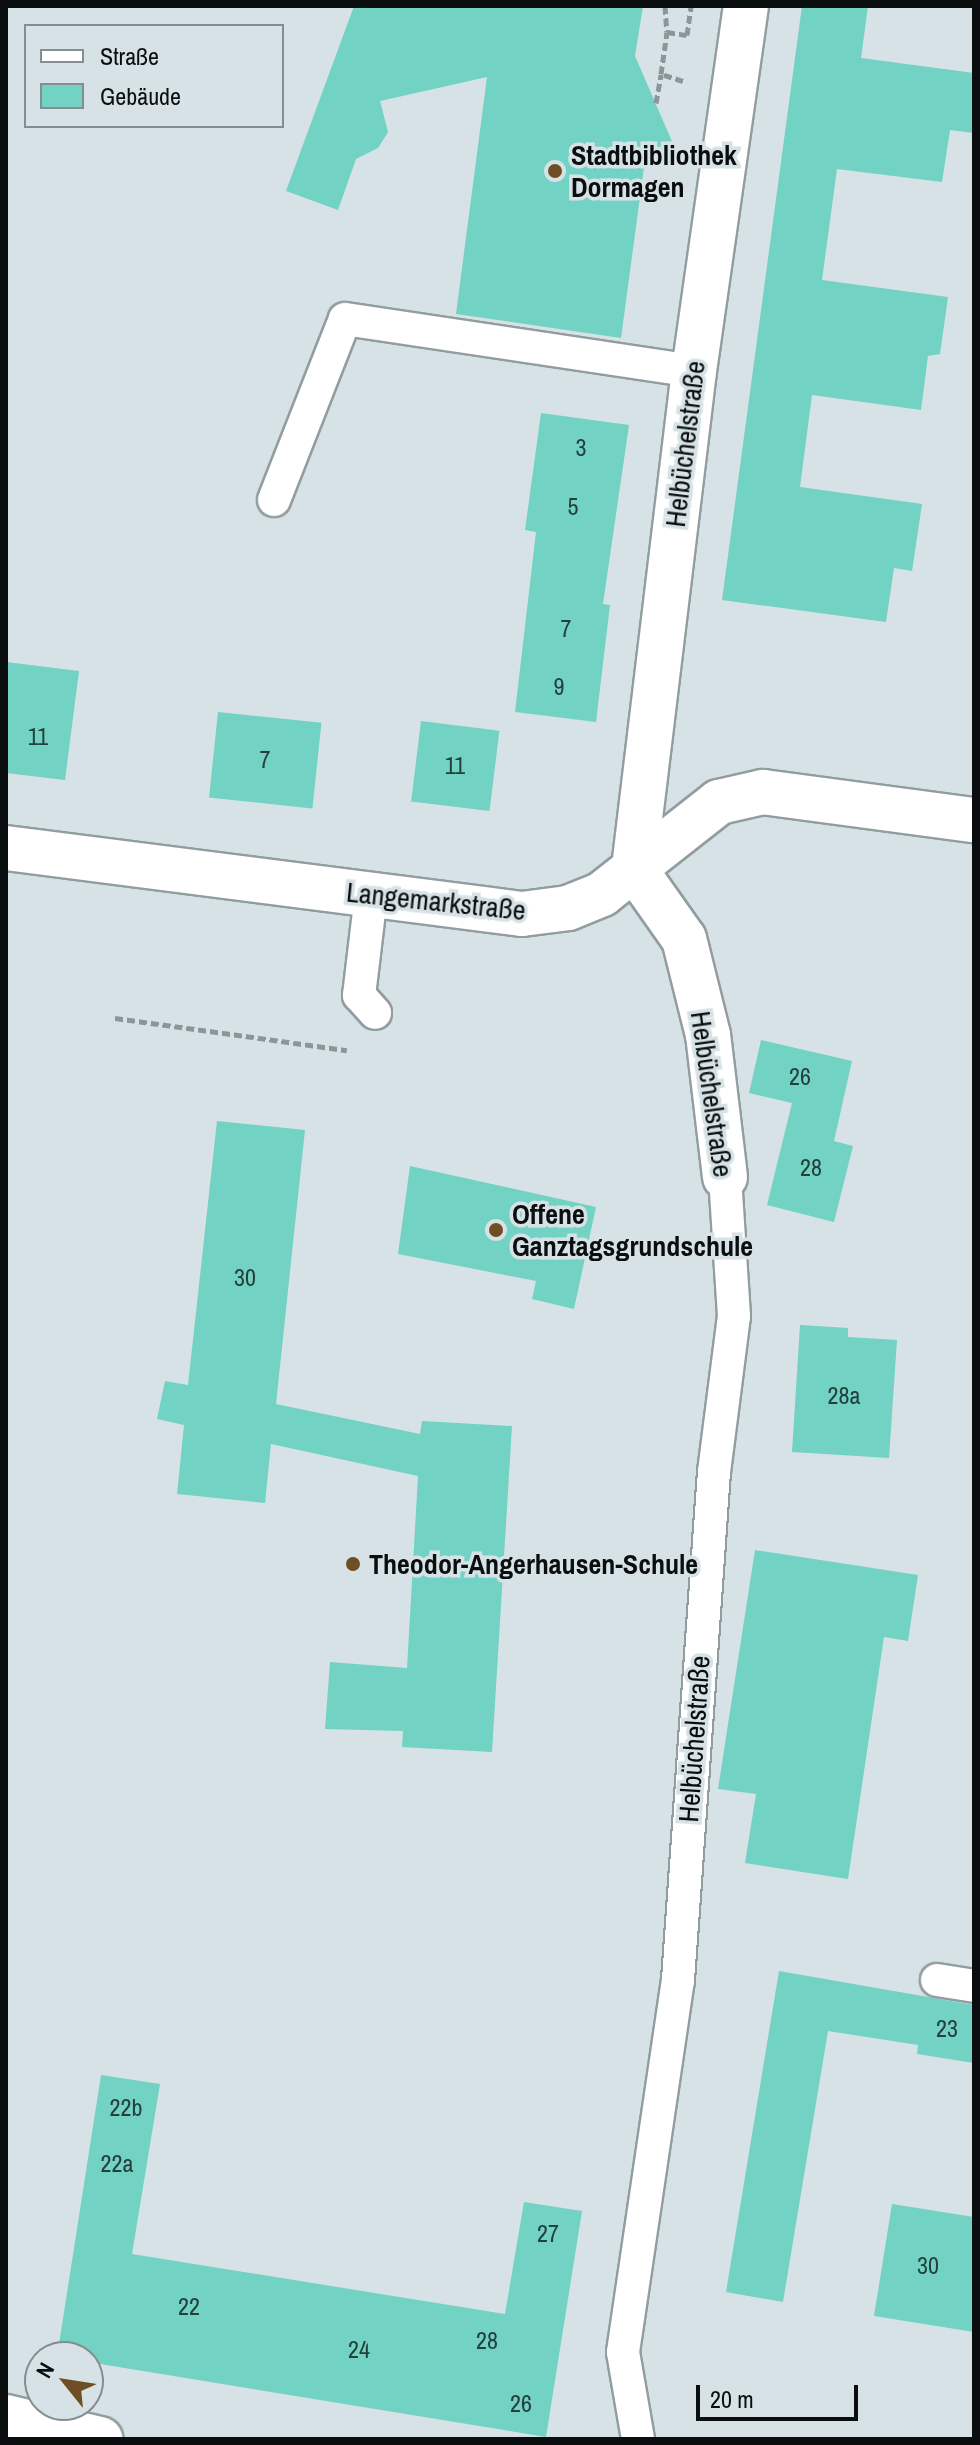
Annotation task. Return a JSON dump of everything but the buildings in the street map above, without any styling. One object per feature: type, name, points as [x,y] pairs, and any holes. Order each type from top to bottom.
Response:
[{"type":"street","name":"Helbüchelstraße","points":[[725,1177],[708,1035],[684,939],[634,868],[694,371],[746,6]]},
{"type":"street","name":"Langemarkstraße","points":[[6,848],[522,914],[568,908],[602,894],[719,802],[763,792],[974,820]]},
{"type":"street","points":[[6,2417],[100,2439]]},
{"type":"lane","points":[[274,500],[345,319],[694,371]]},
{"type":"lane","points":[[371,895],[359,995],[375,1013]]},
{"type":"lane","name":"Helbüchelstraße","points":[[638,2439],[623,2352],[678,1980],[714,1472],[734,1316],[725,1177]]},
{"type":"lane","points":[[937,1980],[974,1986]]},
{"type":"path","points":[[656,103],[667,32],[665,6]]},
{"type":"path","points":[[667,32],[687,35],[691,6]]},
{"type":"path","points":[[661,74],[679,80]]},
{"type":"path","points":[[115,1018],[361,1052]]},
{"type":"place","name":"Stadtbibliothek Dormagen","points":[[555,171]]},
{"type":"place","name":"Offene Ganztagsgrundschule","points":[[496,1230]]},
{"type":"place","name":"Theodor-Angerhausen-Schule","points":[[353,1564]]}]
